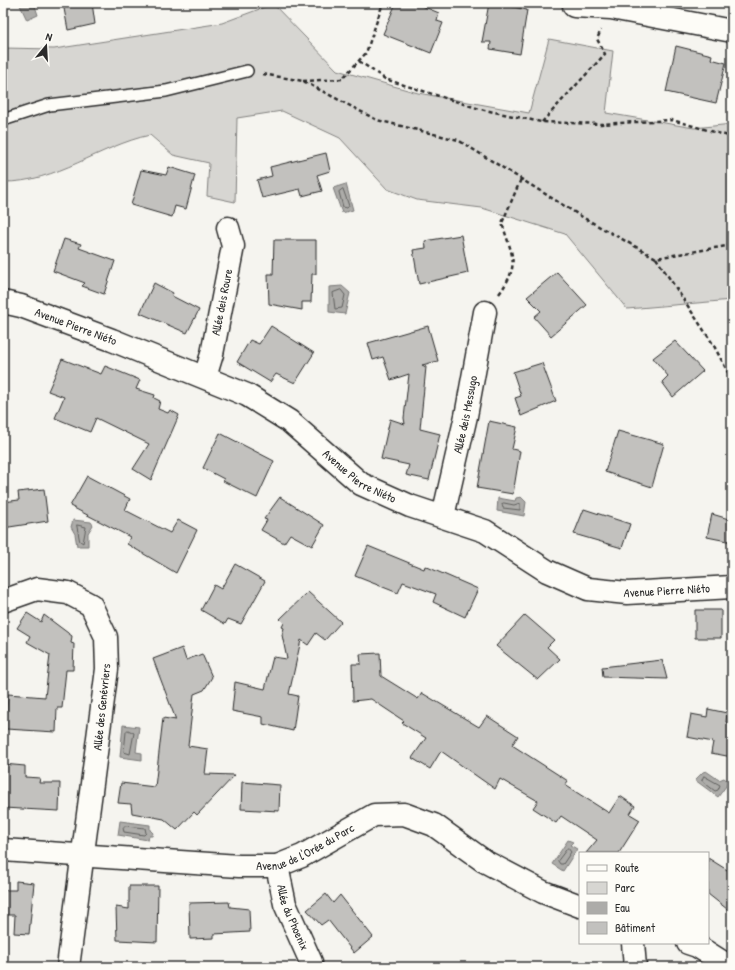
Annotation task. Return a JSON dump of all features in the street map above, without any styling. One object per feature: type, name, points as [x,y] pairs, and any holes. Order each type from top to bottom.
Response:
[{"type":"street","points":[[574,6],[611,8],[732,31]]},
{"type":"street","name":"Allée deis Roure","points":[[205,377],[212,354],[233,246],[228,228]]},
{"type":"street","name":"Avenue Pierre Niéto","points":[[3,302],[21,306],[205,377],[247,395],[289,421],[361,484],[410,506],[443,516],[485,532],[547,571],[588,589],[627,593],[732,587]]},
{"type":"street","name":"Allée deis Messugo","points":[[443,516],[466,416],[485,312]]},
{"type":"street","name":"Allée des Genévriers","points":[[3,601],[37,589],[68,592],[91,605],[106,637],[107,669],[84,856],[68,967]]},
{"type":"street","name":"Avenue de l'Orée du Parc","points":[[3,850],[239,866],[277,866],[302,856],[374,815],[404,814],[434,825],[484,860],[543,892],[579,906]]},
{"type":"street","name":"Allée du Phoenix","points":[[277,866],[285,904],[311,962],[311,967]]},
{"type":"street","points":[[633,944],[635,967]]},
{"type":"street","points":[[691,944],[697,946],[730,967]]},
{"type":"lane","points":[[3,120],[50,105],[166,91],[247,71]]},
{"type":"path","points":[[247,71],[303,81],[342,79],[366,53],[383,3]]},
{"type":"path","points":[[542,122],[605,54],[597,39]]},
{"type":"path","points":[[359,61],[385,79],[480,109],[542,122],[601,124],[672,120],[732,137]]},
{"type":"path","points":[[303,81],[377,120],[458,140],[584,218],[656,258],[713,344],[732,380]]},
{"type":"path","points":[[509,280],[514,263],[502,223],[521,179]]},
{"type":"path","points":[[656,258],[732,245]]},
{"type":"green space","points":[[273,4],[337,70],[418,93],[529,113],[549,39],[613,51],[606,113],[694,128],[732,124],[732,300],[627,309],[565,234],[482,208],[417,200],[387,189],[340,138],[282,111],[237,118],[235,202],[207,196],[209,163],[173,155],[150,135],[131,140],[41,177],[22,181],[3,182],[3,48],[54,49],[222,23]]},
{"type":"water","points":[[19,3],[34,3],[38,15],[27,20]]},
{"type":"water","points":[[346,184],[353,210],[342,213],[333,188]]},
{"type":"water","points":[[342,286],[350,293],[345,314],[329,312],[329,287]]},
{"type":"water","points":[[521,497],[526,502],[524,516],[497,511],[498,498],[515,501],[516,498]]},
{"type":"water","points":[[73,520],[91,522],[93,525],[88,533],[88,546],[77,546],[75,534],[71,527]]},
{"type":"water","points":[[123,725],[139,727],[136,752],[142,753],[142,760],[120,757]]},
{"type":"water","points":[[706,771],[719,780],[724,778],[729,782],[718,797],[695,780]]},
{"type":"water","points":[[120,821],[150,825],[150,830],[153,833],[152,836],[149,836],[148,840],[118,835]]},
{"type":"water","points":[[568,840],[573,842],[570,845],[577,849],[563,871],[552,864]]},
{"type":"building","points":[[63,3],[92,3],[95,24],[68,30]]},
{"type":"building","points":[[396,3],[415,3],[439,13],[437,21],[443,23],[431,53],[383,34]]},
{"type":"building","points":[[489,3],[509,3],[509,6],[527,10],[520,54],[490,49],[491,42],[482,42]]},
{"type":"building","points":[[676,46],[712,55],[711,59],[726,63],[716,103],[666,92]]},
{"type":"building","points":[[326,153],[330,171],[317,175],[322,191],[302,196],[300,189],[262,198],[257,180],[272,176],[270,167]]},
{"type":"building","points":[[169,167],[195,175],[186,209],[175,206],[172,217],[131,205],[141,170],[166,175]]},
{"type":"building","points":[[461,235],[468,273],[419,284],[413,250],[426,248],[425,241]]},
{"type":"building","points":[[64,239],[81,244],[79,248],[115,261],[104,294],[82,286],[85,283],[53,271]]},
{"type":"building","points":[[274,240],[316,240],[316,274],[312,274],[311,302],[302,302],[302,310],[269,304],[268,274],[273,274]]},
{"type":"building","points":[[557,272],[587,305],[551,336],[534,317],[541,311],[527,297]]},
{"type":"building","points":[[154,283],[173,293],[172,296],[199,310],[187,333],[140,313]]},
{"type":"building","points":[[271,326],[314,353],[295,383],[276,374],[270,382],[237,362],[250,340],[259,344]]},
{"type":"building","points":[[428,326],[438,361],[422,365],[426,367],[420,429],[440,434],[429,480],[406,475],[409,465],[381,459],[390,419],[405,424],[404,418],[409,374],[391,380],[383,357],[373,360],[368,343]]},
{"type":"building","points":[[675,341],[703,371],[673,397],[662,382],[668,376],[653,358]]},
{"type":"building","points":[[62,359],[101,374],[105,366],[140,380],[136,389],[155,395],[154,398],[160,401],[158,409],[168,413],[170,410],[179,415],[151,480],[133,469],[149,444],[96,418],[90,432],[55,418],[64,397],[48,391]]},
{"type":"building","points":[[542,363],[556,401],[521,416],[515,398],[521,396],[513,372]]},
{"type":"building","points":[[489,421],[517,427],[512,449],[520,451],[513,494],[477,488]]},
{"type":"building","points":[[618,431],[664,444],[652,487],[605,472]]},
{"type":"building","points":[[220,433],[274,461],[257,498],[223,481],[224,479],[203,468]]},
{"type":"building","points":[[87,476],[130,499],[125,510],[170,533],[178,520],[197,530],[176,573],[127,544],[130,537],[70,506]]},
{"type":"building","points":[[44,489],[48,521],[3,528],[3,502],[19,500],[18,492]]},
{"type":"building","points":[[280,497],[324,525],[312,546],[290,534],[284,543],[261,530],[267,520],[264,519]]},
{"type":"building","points":[[584,509],[630,524],[622,548],[574,534]]},
{"type":"building","points":[[712,514],[732,520],[732,542],[707,537]]},
{"type":"building","points":[[368,546],[424,569],[425,566],[478,589],[465,617],[433,602],[436,594],[403,582],[398,593],[355,576]]},
{"type":"building","points":[[235,564],[265,581],[241,624],[228,619],[225,624],[201,610],[214,585],[221,589]]},
{"type":"building","points":[[308,592],[341,622],[325,640],[316,633],[308,645],[301,640],[289,694],[298,696],[293,731],[263,724],[263,717],[232,711],[235,682],[265,689],[273,657],[287,659],[282,635],[284,628],[282,627],[284,623],[280,619]]},
{"type":"building","points":[[695,610],[721,610],[721,638],[695,638]]},
{"type":"building","points":[[27,613],[41,622],[44,615],[72,636],[71,643],[74,644],[73,670],[66,670],[62,708],[57,708],[56,732],[6,729],[8,694],[45,697],[50,655],[27,642],[30,636],[17,628]]},
{"type":"building","points":[[525,615],[554,640],[547,647],[560,659],[538,680],[496,646]]},
{"type":"building","points":[[182,648],[186,660],[202,654],[212,677],[204,690],[194,694],[188,746],[208,749],[205,774],[235,775],[197,815],[194,812],[177,830],[164,819],[132,813],[131,804],[118,803],[121,783],[155,787],[163,718],[176,720],[153,659]]},
{"type":"building","points":[[380,653],[381,676],[418,699],[422,693],[479,727],[487,716],[518,736],[512,745],[568,781],[565,785],[609,813],[620,796],[635,806],[630,814],[640,820],[620,852],[587,852],[597,840],[561,816],[556,823],[533,808],[538,801],[500,779],[495,789],[441,751],[430,769],[412,758],[426,738],[402,723],[404,721],[371,699],[353,701],[352,664],[361,664],[360,654]]},
{"type":"building","points":[[662,660],[667,679],[603,677],[602,667]]},
{"type":"building","points":[[708,709],[727,713],[726,722],[732,724],[732,757],[711,753],[713,742],[687,737],[691,714],[707,717]]},
{"type":"building","points":[[3,764],[25,766],[25,777],[40,778],[39,783],[60,783],[59,811],[3,808]]},
{"type":"building","points":[[242,782],[280,785],[279,811],[241,809]]},
{"type":"building","points":[[709,859],[732,873],[732,913],[709,895]]},
{"type":"building","points":[[16,881],[34,883],[29,934],[14,933],[15,915],[3,915],[3,890],[16,890]]},
{"type":"building","points":[[129,886],[158,886],[157,942],[117,940],[116,907],[129,909]]},
{"type":"building","points":[[326,894],[333,903],[340,895],[373,937],[354,953],[328,920],[321,925],[307,910]]},
{"type":"building","points":[[229,902],[230,907],[249,909],[250,932],[214,934],[214,938],[190,939],[189,903]]}]
